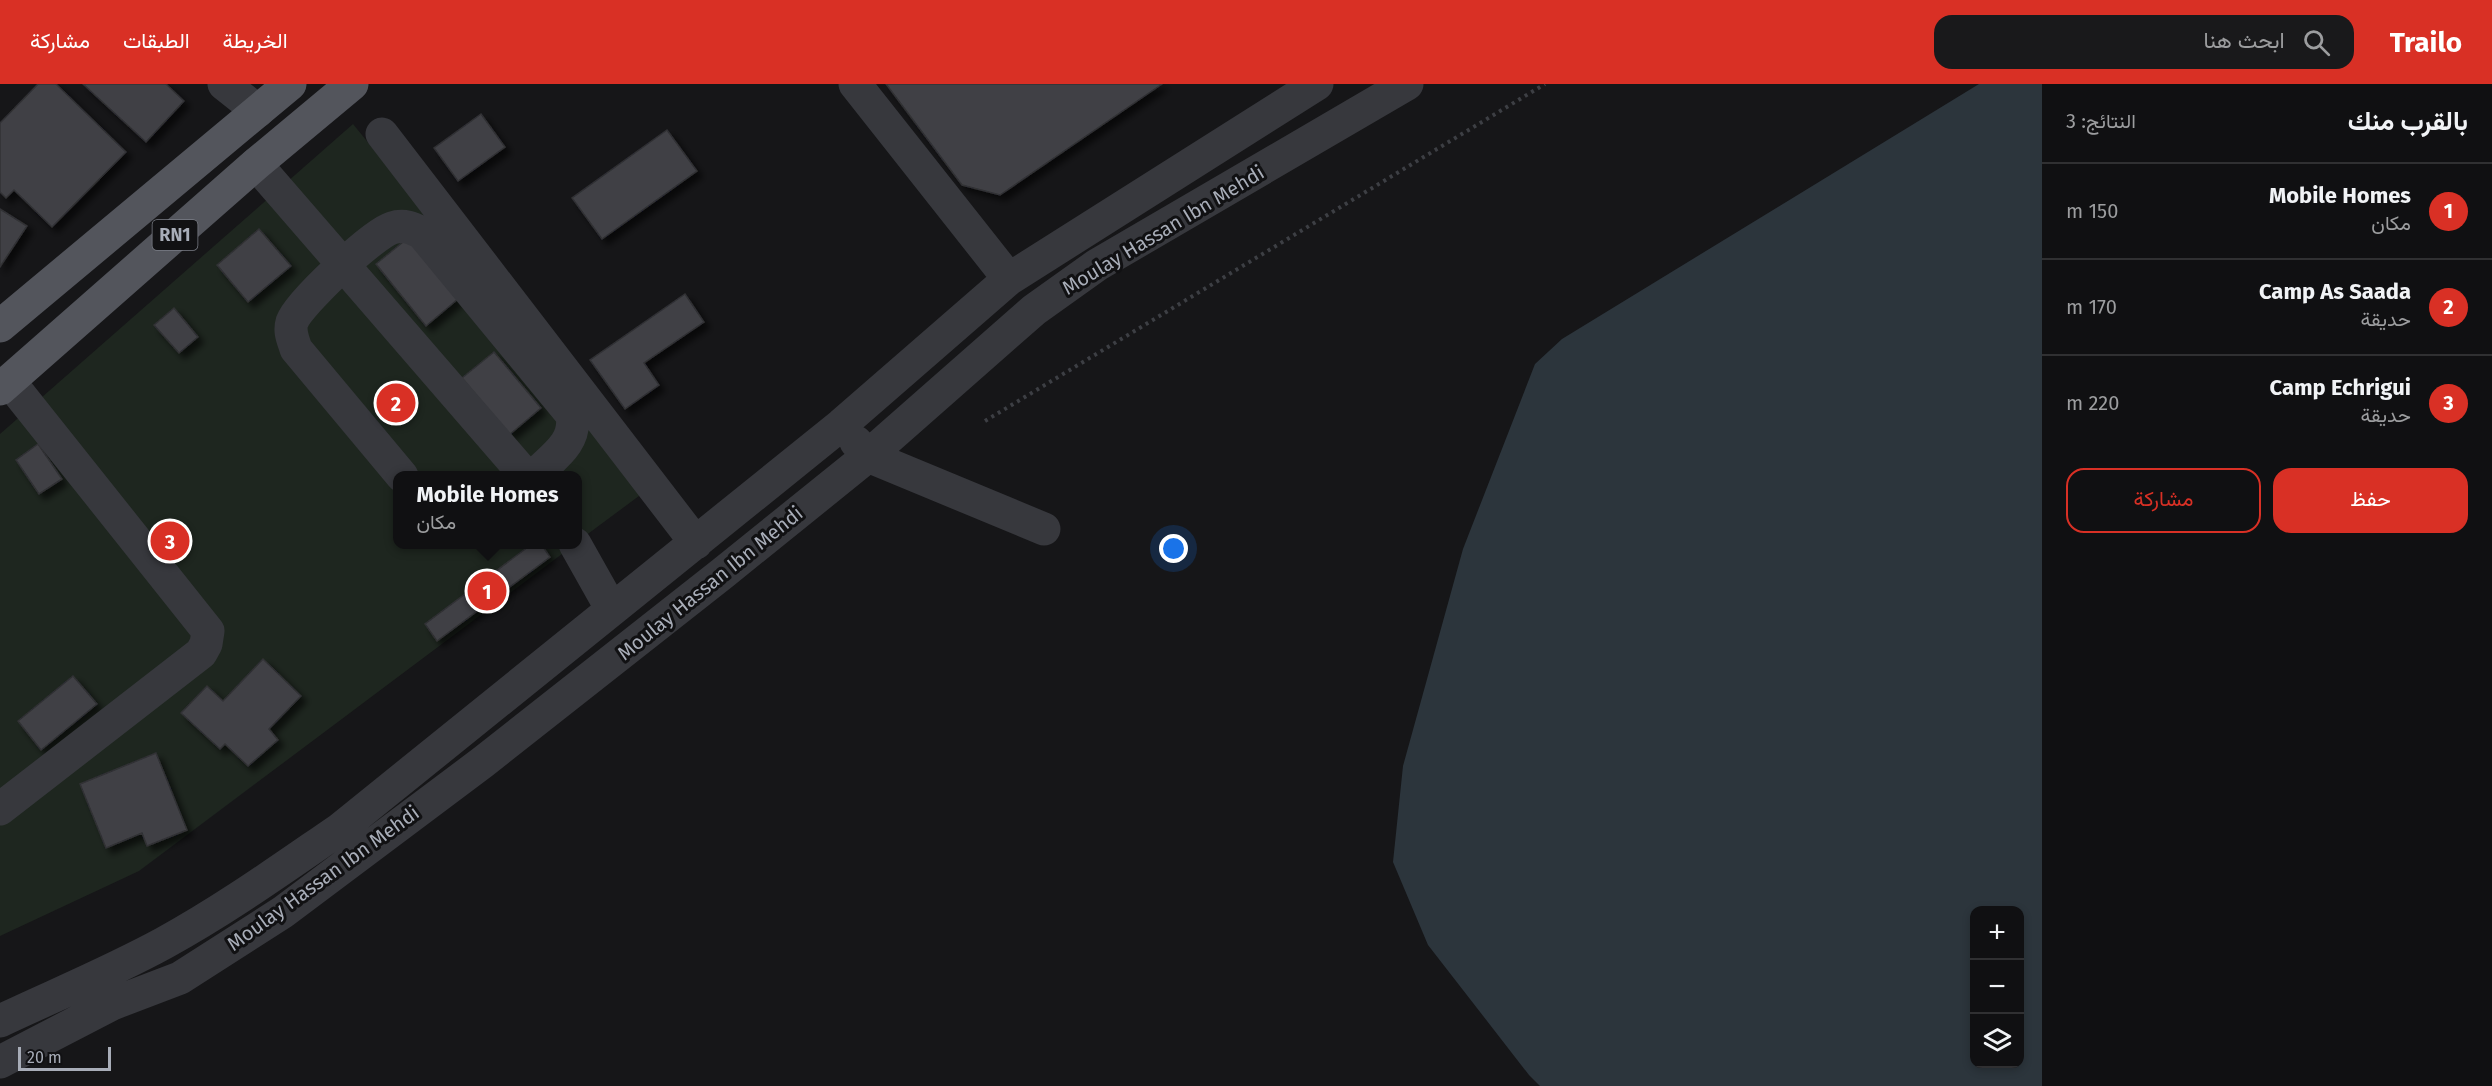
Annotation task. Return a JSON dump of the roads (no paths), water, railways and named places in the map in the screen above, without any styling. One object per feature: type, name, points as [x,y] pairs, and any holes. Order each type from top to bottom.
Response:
[{"type":"main road","name":"RN1","points":[[0,326],[290,84]]},
{"type":"main road","name":"RN1","points":[[4,385],[256,164],[352,84]]},
{"type":"street","points":[[224,84],[258,111]]},
{"type":"street","points":[[855,84],[1009,279]]},
{"type":"street","name":"Moulay Hassan Ibn Mehdi","points":[[0,1062],[112,1004],[180,978],[283,912],[554,706],[868,456],[1034,310],[1097,264],[1407,84]]},
{"type":"street","points":[[1308,86],[1328,131]]},
{"type":"street","name":"Moulay Hassan Ibn Mehdi","points":[[0,1021],[100,976],[166,942],[257,886],[340,829],[611,608],[696,543],[841,425],[1009,279],[1308,86]]},
{"type":"street","points":[[382,134],[696,543]]},
{"type":"street","points":[[256,164],[522,471]]},
{"type":"street","points":[[398,471],[296,348],[291,335],[292,322],[300,308],[343,264],[390,228],[406,226],[422,233],[572,415],[574,427],[570,439],[539,471]]},
{"type":"street","points":[[0,809],[201,653],[206,644],[208,631],[4,385]]},
{"type":"street","points":[[841,425],[868,456],[1044,529]]},
{"type":"street","points":[[578,549],[611,608]]},
{"type":"place","name":"Camp As Saada","points":[[396,403]]},
{"type":"place","name":"Camp Echrigui","points":[[170,541]]},
{"type":"place","name":"Mobile Homes","points":[[487,591]]}]
